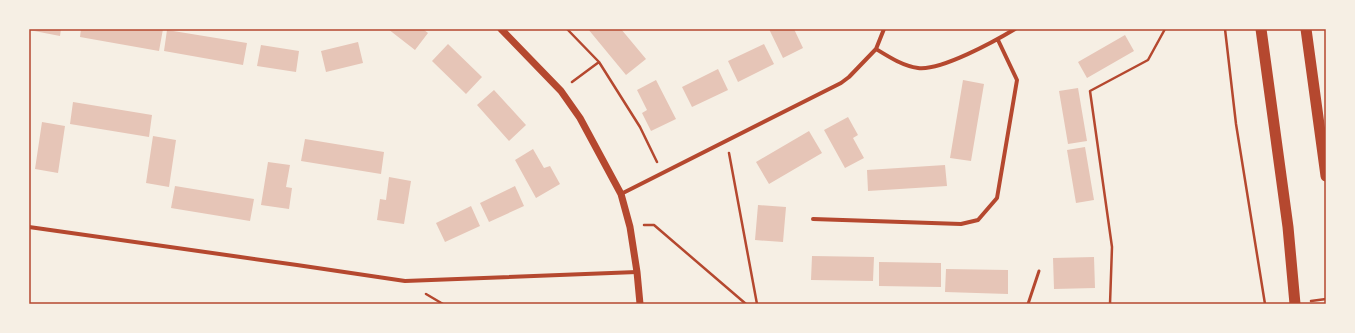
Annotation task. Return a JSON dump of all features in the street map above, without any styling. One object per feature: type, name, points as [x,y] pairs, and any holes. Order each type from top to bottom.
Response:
[{"type":"highway","points":[[1261,29],[1288,227],[1295,304]]},
{"type":"highway","points":[[1306,29],[1326,176]]},
{"type":"street","points":[[501,29],[561,91],[580,118],[621,194],[630,226],[640,304]]},
{"type":"street","points":[[621,194],[841,83],[849,77],[876,49],[884,29]]},
{"type":"street","points":[[876,49],[896,61],[919,68],[945,64],[998,40],[1015,29]]},
{"type":"street","points":[[813,219],[962,224],[978,220],[997,198],[1017,80],[998,40]]},
{"type":"street","points":[[29,227],[311,267],[405,282],[637,272]]},
{"type":"lane","points":[[1028,304],[1039,271]]},
{"type":"path","points":[[567,29],[599,62],[640,127],[662,173]]},
{"type":"path","points":[[1110,304],[1112,247],[1090,91],[1148,60],[1165,29]]},
{"type":"path","points":[[1225,29],[1236,124],[1265,304]]},
{"type":"path","points":[[561,91],[599,62]]},
{"type":"path","points":[[727,141],[757,304]]},
{"type":"path","points":[[630,226],[654,225],[746,304]]},
{"type":"building","points":[[29,29],[61,29],[60,36]]},
{"type":"building","points":[[81,29],[163,29],[159,51],[80,37]]},
{"type":"building","points":[[388,29],[423,29],[428,33],[415,50]]},
{"type":"building","points":[[588,29],[621,29],[646,59],[626,75]]},
{"type":"building","points":[[769,29],[794,29],[803,48],[783,58]]},
{"type":"building","points":[[167,30],[247,43],[243,65],[164,51]]},
{"type":"building","points":[[1125,35],[1134,51],[1087,78],[1078,62]]},
{"type":"building","points":[[358,42],[363,63],[326,72],[321,51]]},
{"type":"building","points":[[448,44],[482,77],[466,94],[432,61]]},
{"type":"building","points":[[764,44],[774,64],[738,82],[728,61]]},
{"type":"building","points":[[261,45],[299,51],[296,72],[257,66]]},
{"type":"building","points":[[718,69],[728,90],[692,107],[682,87]]},
{"type":"building","points":[[656,80],[676,119],[651,131],[642,113],[647,110],[637,90]]},
{"type":"building","points":[[963,80],[984,84],[971,161],[950,158]]},
{"type":"building","points":[[1078,88],[1087,141],[1068,144],[1059,91]]},
{"type":"building","points":[[494,90],[526,125],[509,141],[477,105]]},
{"type":"building","points":[[73,102],[152,115],[149,137],[70,124]]},
{"type":"building","points":[[848,117],[858,135],[853,138],[864,158],[845,168],[824,130]]},
{"type":"building","points":[[42,122],[65,126],[58,173],[35,169]]},
{"type":"building","points":[[809,131],[822,153],[769,184],[756,162]]},
{"type":"building","points":[[153,136],[176,140],[169,187],[146,183]]},
{"type":"building","points":[[305,139],[384,152],[381,174],[301,161]]},
{"type":"building","points":[[1085,147],[1094,200],[1076,203],[1067,150]]},
{"type":"building","points":[[533,149],[544,168],[550,166],[560,184],[536,198],[515,160]]},
{"type":"building","points":[[268,162],[290,165],[286,187],[292,188],[289,209],[261,205]]},
{"type":"building","points":[[945,165],[947,186],[868,191],[867,170]]},
{"type":"building","points":[[389,177],[411,181],[404,224],[377,220],[380,199],[386,200]]},
{"type":"building","points":[[175,186],[254,199],[250,221],[171,208]]},
{"type":"building","points":[[515,186],[524,206],[489,222],[480,203]]},
{"type":"building","points":[[758,205],[786,207],[783,242],[755,240]]},
{"type":"building","points":[[471,206],[480,226],[445,242],[436,223]]},
{"type":"building","points":[[812,256],[874,257],[873,281],[811,280]]},
{"type":"building","points":[[1094,257],[1095,288],[1054,289],[1053,258]]},
{"type":"building","points":[[879,262],[941,263],[941,287],[879,286]]},
{"type":"building","points":[[946,269],[1008,270],[1008,294],[945,292]]}]
